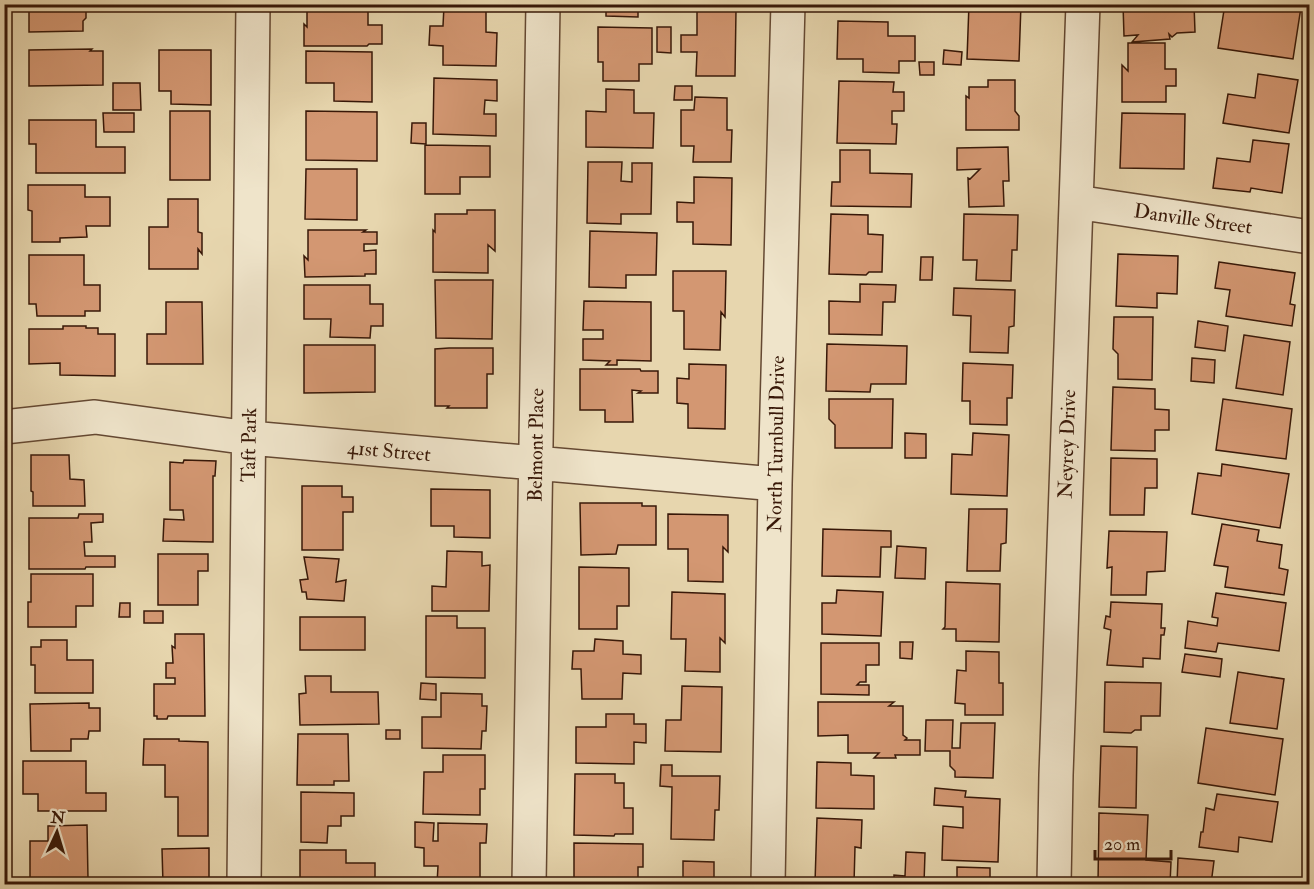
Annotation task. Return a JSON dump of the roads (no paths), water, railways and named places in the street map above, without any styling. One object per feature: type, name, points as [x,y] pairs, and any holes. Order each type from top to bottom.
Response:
[{"type":"street","name":"Taft Park","points":[[244,885],[253,4]]},
{"type":"street","name":"Belmont Place","points":[[529,885],[543,4]]},
{"type":"street","name":"North Turnbull Drive","points":[[768,885],[775,484],[788,4]]},
{"type":"street","name":"Neyrey Drive","points":[[1054,885],[1083,4]]},
{"type":"street","name":"Danville Street","points":[[1076,202],[1310,237]]},
{"type":"street","name":"41st Street","points":[[4,427],[95,417],[249,438],[775,484]]}]
